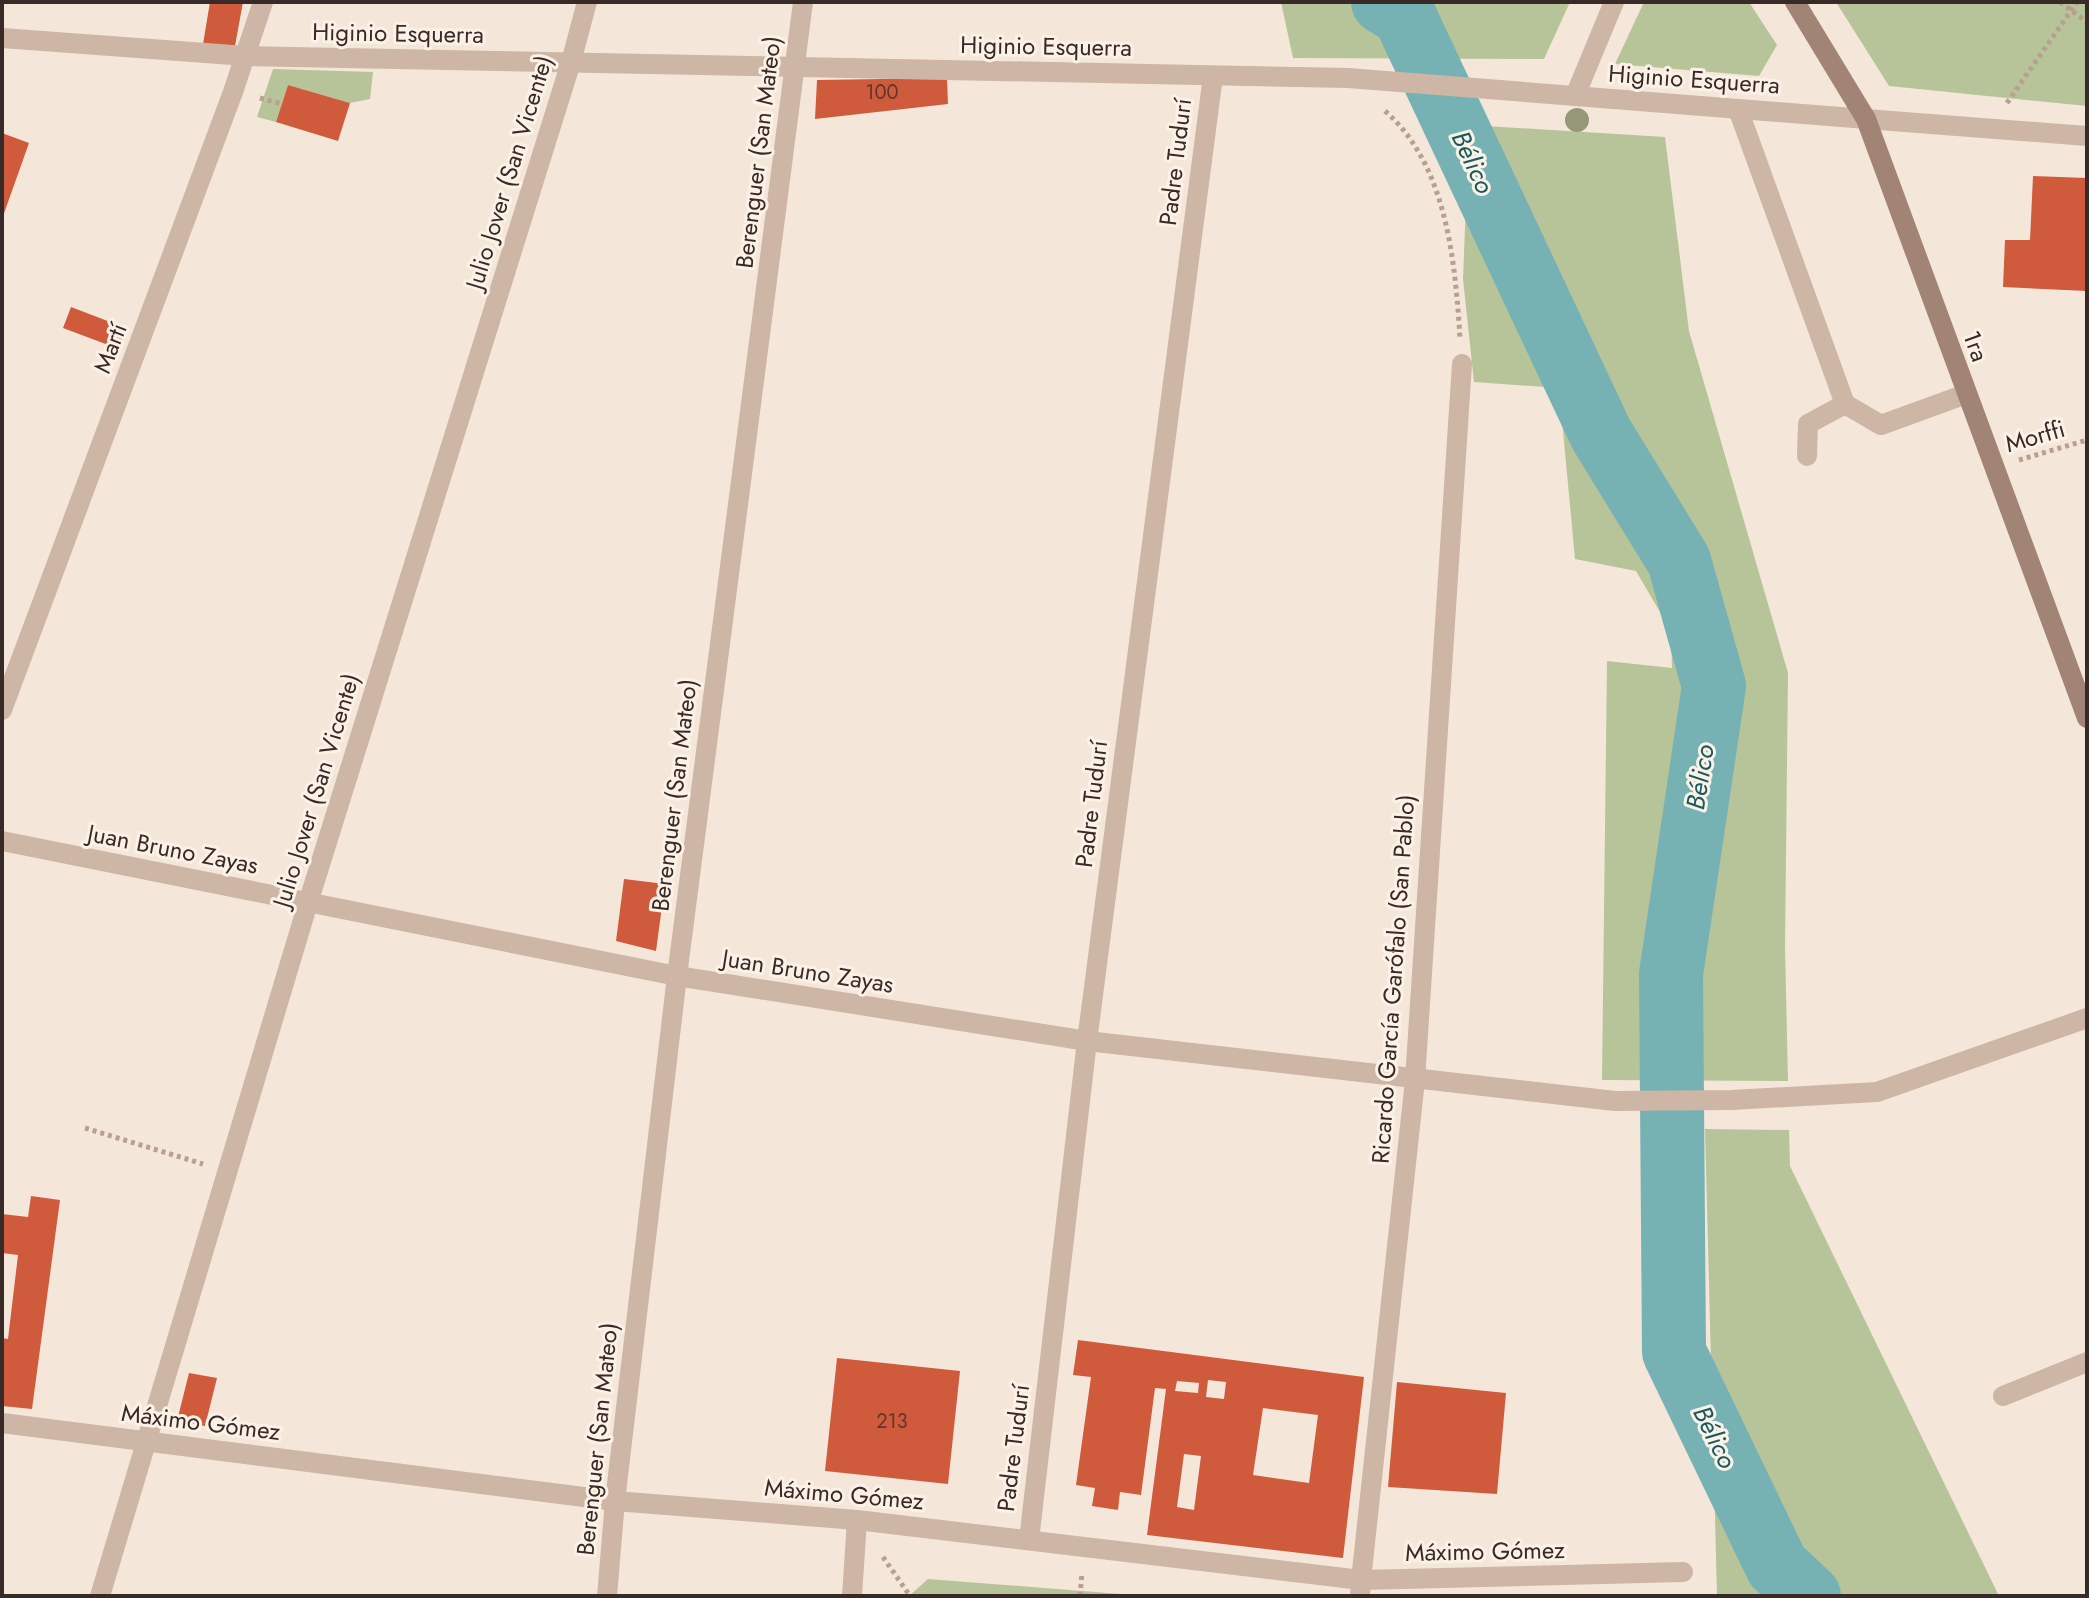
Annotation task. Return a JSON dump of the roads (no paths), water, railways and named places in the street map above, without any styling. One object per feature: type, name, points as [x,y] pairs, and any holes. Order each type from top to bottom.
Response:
[{"type":"main road","name":"1ra","points":[[1795,2],[1866,119],[2087,718]]},
{"type":"street","name":"Martí","points":[[2,710],[246,56],[263,2]]},
{"type":"street","name":"Julio Jover (San Vicente)","points":[[100,1596],[308,903],[571,62],[587,2]]},
{"type":"street","name":"Berenguer (San Mateo)","points":[[607,1596],[615,1501],[677,976],[803,2]]},
{"type":"street","points":[[1575,96],[1614,2]]},
{"type":"street","name":"Higinio Esquerra","points":[[2,38],[246,56],[1348,78],[2087,136]]},
{"type":"street","name":"Padre Tudurí","points":[[1029,1540],[1087,1041],[1213,76]]},
{"type":"street","points":[[1738,109],[1845,404],[1881,425],[1966,394]]},
{"type":"street","name":"Ricardo García Garófalo (San Pablo)","points":[[1360,1588],[1415,1080],[1462,364]]},
{"type":"street","points":[[1807,456],[1808,424],[1845,404]]},
{"type":"street","name":"Juan Bruno Zayas","points":[[2,841],[677,976],[1087,1041],[1615,1101],[1732,1100],[1877,1092],[2087,1018]]},
{"type":"street","points":[[2003,1396],[2087,1362]]},
{"type":"street","name":"Máximo Gómez","points":[[2,1423],[615,1501],[857,1520],[1029,1540],[1360,1588],[1683,1572]]},
{"type":"street","points":[[852,1596],[857,1520]]},
{"type":"waterway","name":"Bélico","points":[[1383,2],[1404,15],[1601,434],[1679,561],[1714,686],[1671,974],[1674,1352],[1777,1566],[1809,1596]]},
{"type":"waterway","points":[[1399,2],[1404,15]]}]
